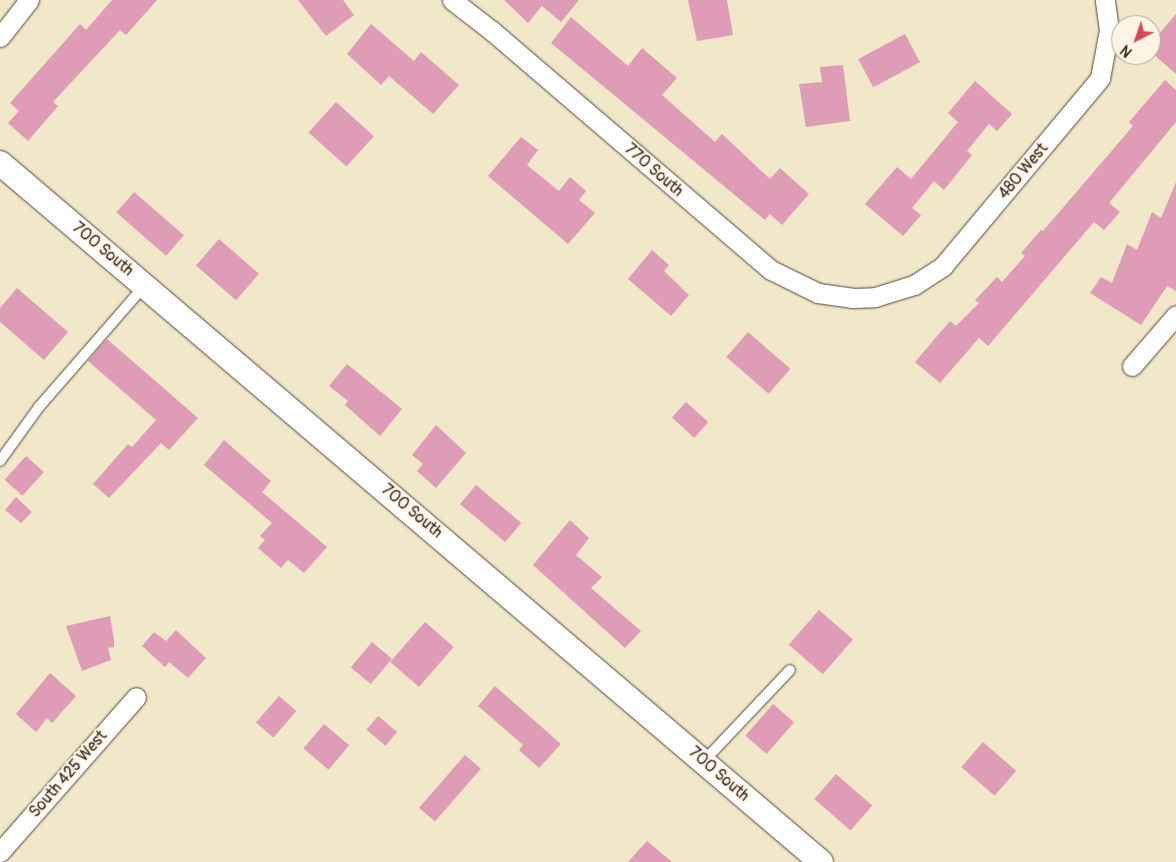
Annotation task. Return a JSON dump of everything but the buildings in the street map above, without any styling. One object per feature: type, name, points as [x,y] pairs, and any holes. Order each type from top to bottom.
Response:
[{"type":"street","points":[[0,37],[29,0]]},
{"type":"street","name":"770 South","points":[[452,0],[492,31],[771,270],[818,293],[875,297]]},
{"type":"street","name":"480 West","points":[[875,297],[914,285],[943,266],[1100,78],[1109,30],[1105,0]]},
{"type":"street","name":"700 South","points":[[0,163],[822,862]]},
{"type":"street","points":[[1132,366],[1176,315]]},
{"type":"street","name":"South 425 West","points":[[0,852],[136,697]]},
{"type":"lane","points":[[0,461],[38,407],[145,285]]},
{"type":"lane","points":[[704,761],[790,670]]}]
